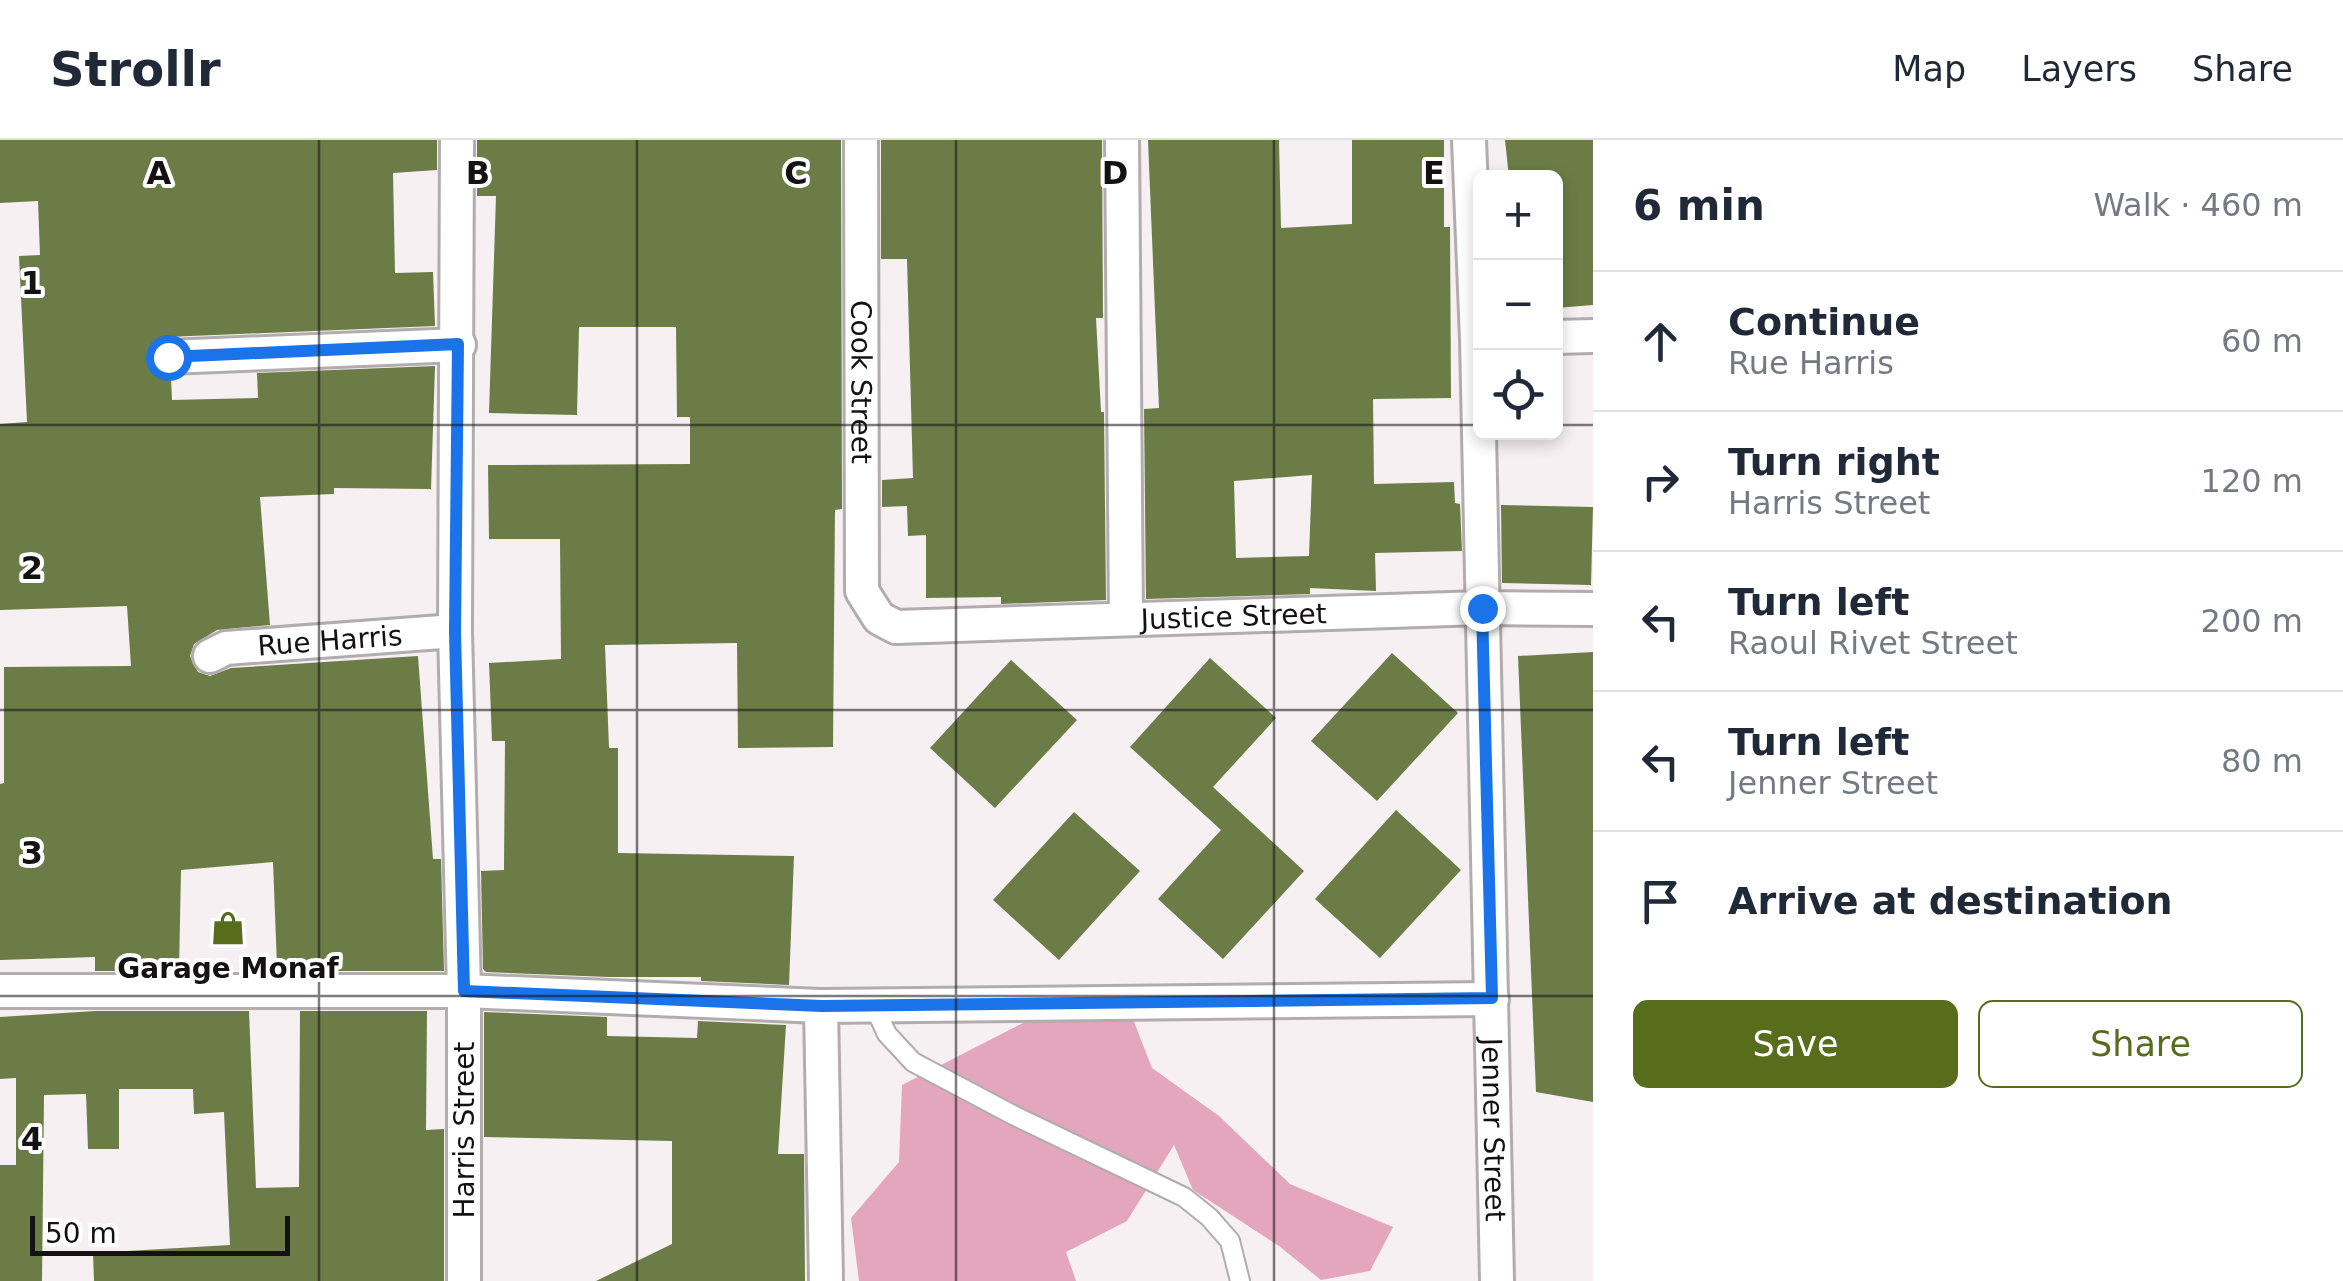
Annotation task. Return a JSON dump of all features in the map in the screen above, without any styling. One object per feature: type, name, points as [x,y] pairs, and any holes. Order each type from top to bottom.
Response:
[{"type":"street","name":"Harris Street","points":[[457,140],[455,632],[464,991],[464,1281]]},
{"type":"street","name":"Cook Street","points":[[862,140],[862,591],[879,618]]},
{"type":"street","points":[[1122,140],[1126,618]]},
{"type":"street","name":"Jenner Street","points":[[1469,140],[1475,260]]},
{"type":"street","points":[[1563,337],[1593,336]]},
{"type":"street","points":[[168,357],[458,344]]},
{"type":"street","name":"Jenner Street","points":[[1479,350],[1497,1281]]},
{"type":"street","name":"Justice Street","points":[[879,618],[896,627],[939,628],[1126,618],[1482,608],[1593,609]]},
{"type":"street","name":"Rue Harris","points":[[210,656],[226,648],[455,632]]},
{"type":"street","points":[[0,991],[464,991],[822,1006],[1492,998]]},
{"type":"street","points":[[822,1006],[826,1281]]},
{"type":"lane","points":[[873,1003],[887,1034],[913,1062],[1015,1116],[1184,1196],[1209,1216],[1230,1241],[1240,1281]]},
{"type":"shaded area","points":[[1131,1014],[1152,1068],[1219,1116],[1290,1184],[1393,1227],[1370,1271],[1321,1280],[1279,1246],[1193,1190],[1174,1145],[1127,1221],[1066,1252],[1076,1281],[859,1281],[851,1218],[899,1162],[902,1085],[1023,1023]]},
{"type":"building","points":[[0,140],[437,140],[437,170],[393,173],[395,273],[433,272],[435,326],[167,337],[157,341],[148,357],[158,374],[171,377],[172,400],[258,398],[257,373],[435,366],[431,489],[334,488],[334,494],[260,497],[270,625],[217,630],[194,644],[190,656],[198,672],[210,676],[231,668],[418,656],[433,859],[441,859],[444,971],[301,971],[301,965],[277,966],[273,862],[181,870],[179,971],[95,971],[95,957],[0,960],[4,667],[131,666],[127,606],[0,610],[0,424],[27,422],[19,256],[40,255],[38,201],[0,203]]},
{"type":"building","points":[[477,140],[841,140],[842,509],[835,510],[833,747],[738,748],[737,643],[605,645],[609,748],[618,748],[618,853],[794,856],[789,985],[701,981],[701,977],[608,977],[483,969],[481,871],[504,870],[505,741],[492,741],[489,663],[561,659],[560,539],[489,539],[488,465],[690,464],[690,417],[677,417],[676,327],[579,327],[577,415],[489,413],[496,196],[477,196]]},
{"type":"building","points":[[881,140],[1102,140],[1103,318],[1096,318],[1104,412],[1106,600],[1001,604],[1001,597],[926,598],[926,535],[908,536],[907,506],[882,507],[882,480],[913,478],[907,259],[881,259]]},
{"type":"building","points":[[1148,140],[1279,140],[1281,228],[1352,224],[1352,140],[1444,140],[1444,227],[1450,227],[1451,398],[1373,399],[1374,484],[1454,482],[1455,503],[1460,504],[1462,551],[1375,553],[1376,591],[1310,588],[1310,594],[1146,599],[1144,409],[1159,408]],"holes":[[[1312,475],[1309,556],[1236,558],[1234,481]]]},
{"type":"building","points":[[1505,140],[1593,140],[1593,305],[1563,307],[1563,170],[1508,170]]},
{"type":"building","points":[[1501,505],[1593,507],[1591,585],[1502,583]]},
{"type":"building","points":[[1593,652],[1593,1102],[1536,1092],[1518,656]]},
{"type":"building","points":[[1392,653],[1458,713],[1377,801],[1311,741]]},
{"type":"building","points":[[1210,658],[1276,718],[1213,787],[1304,871],[1223,959],[1158,899],[1221,830],[1130,747]]},
{"type":"building","points":[[1011,660],[1077,720],[995,808],[930,748]]},
{"type":"building","points":[[1396,810],[1461,870],[1380,958],[1315,899]]},
{"type":"building","points":[[1074,812],[1140,871],[1059,960],[993,900]]},
{"type":"building","points":[[95,1011],[249,1011],[256,1188],[299,1187],[300,1011],[427,1011],[426,1130],[444,1129],[444,1281],[94,1281],[93,1253],[230,1245],[224,1112],[194,1114],[193,1089],[119,1089],[119,1149],[88,1149],[86,1094],[44,1095],[42,1281],[0,1281],[0,1165],[16,1165],[16,1078],[0,1079],[0,1017]]},
{"type":"building","points":[[484,1012],[607,1017],[607,1036],[697,1038],[698,1021],[786,1025],[778,1154],[804,1154],[805,1281],[596,1281],[672,1244],[672,1141],[484,1137]]},
{"type":"place","name":"Garage Monaf","points":[[228,928]]},
{"type":"route","points":[[168,357],[458,344],[455,632],[464,991],[822,1006],[1492,998],[1482,608]]}]
